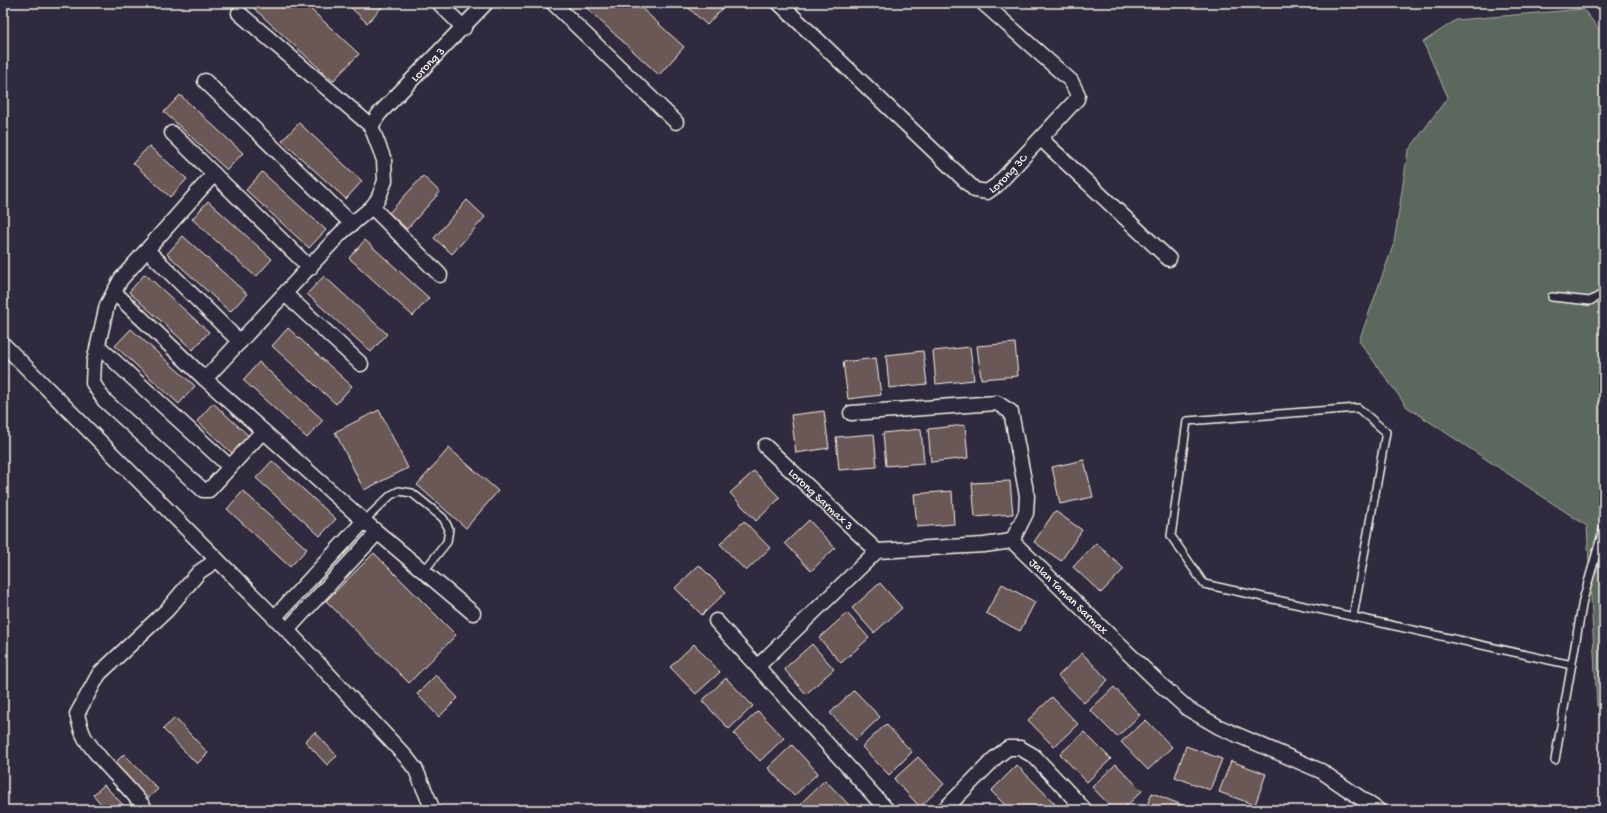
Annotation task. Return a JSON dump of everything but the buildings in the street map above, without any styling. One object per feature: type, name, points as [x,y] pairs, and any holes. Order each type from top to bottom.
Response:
[{"type":"street","points":[[439,3],[464,28]]},
{"type":"street","name":"Lorong 3","points":[[370,126],[379,114],[464,28],[486,3]]},
{"type":"street","points":[[553,3],[676,122]]},
{"type":"street","name":"Lorong 3C","points":[[779,3],[975,190],[987,192],[997,185],[1041,139],[1077,99],[1077,92],[1071,81],[983,3]]},
{"type":"street","points":[[206,379],[352,224],[372,207],[378,199],[385,181],[384,160],[370,126],[239,13]]},
{"type":"street","points":[[205,81],[352,224]]},
{"type":"street","points":[[172,133],[310,268]]},
{"type":"street","points":[[1041,139],[1169,259]]},
{"type":"street","points":[[214,174],[121,279],[107,305],[94,362],[93,383],[104,400],[203,490],[206,491],[209,490],[263,431]]},
{"type":"street","points":[[372,207],[440,275]]},
{"type":"street","points":[[147,250],[240,342]]},
{"type":"street","points":[[114,292],[206,379],[364,522],[473,613]]},
{"type":"street","points":[[285,294],[361,364]]},
{"type":"street","points":[[3,344],[287,630],[406,757],[416,770],[433,810]]},
{"type":"street","points":[[98,346],[230,467]]},
{"type":"street","points":[[758,666],[877,551],[984,545],[1012,541],[1026,513],[1027,496],[1011,412],[997,403],[850,413]]},
{"type":"street","name":"Lorong Sarmax 3","points":[[765,446],[877,551]]},
{"type":"street","points":[[274,618],[364,522]]},
{"type":"street","points":[[287,630],[377,533]]},
{"type":"street","name":"Jalan Taman Sarmax","points":[[1012,541],[1160,684],[1188,709],[1219,727],[1321,771],[1378,810]]},
{"type":"street","points":[[146,810],[140,801],[102,761],[84,737],[76,714],[99,674],[167,610],[199,572],[217,560]]},
{"type":"street","points":[[716,621],[887,810]]},
{"type":"street","points":[[944,810],[995,758],[1008,748],[1020,748],[1034,756],[1085,810]]},
{"type":"lane","points":[[1552,297],[1590,301],[1604,294]]},
{"type":"lane","points":[[1353,617],[1386,432],[1358,408],[1187,421],[1171,536],[1204,584],[1353,617],[1572,665]]},
{"type":"lane","points":[[364,522],[391,495],[399,491],[412,493],[443,518],[449,529],[447,542],[424,571]]},
{"type":"lane","points":[[1555,760],[1583,600],[1604,527]]},
{"type":"green space","points":[[1583,9],[1604,35],[1604,707],[1597,706],[1587,526],[1407,407],[1359,341],[1394,243],[1408,151],[1448,97],[1423,42],[1456,20]]}]
